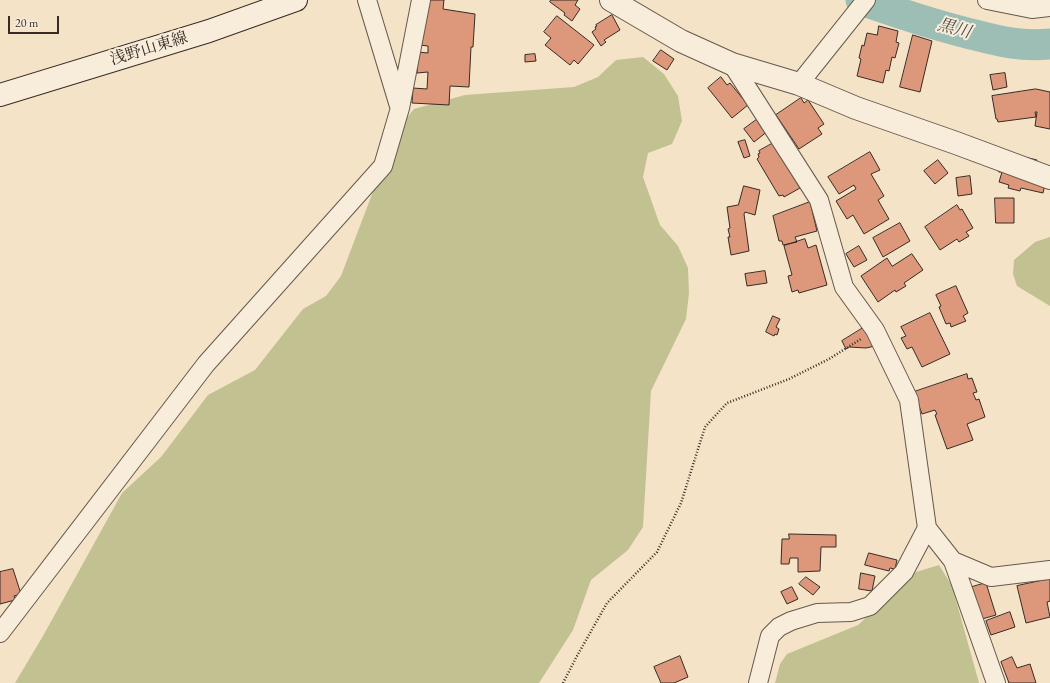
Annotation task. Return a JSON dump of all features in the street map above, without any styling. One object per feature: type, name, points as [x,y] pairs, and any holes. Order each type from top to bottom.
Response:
[{"type":"street","name":"浅野山東線","points":[[0,95],[209,31],[296,0]]},
{"type":"street","points":[[367,0],[400,108]]},
{"type":"street","points":[[0,633],[206,364],[383,166],[400,108],[421,0]]},
{"type":"street","points":[[610,0],[681,41],[732,64],[799,84],[856,108],[1050,178]]},
{"type":"street","points":[[987,0],[1032,9],[1050,7]]},
{"type":"street","points":[[799,84],[863,3]]},
{"type":"street","points":[[732,64],[819,200],[844,288],[875,330],[909,400],[927,528],[953,561],[996,683]]},
{"type":"street","points":[[758,683],[770,636],[780,627],[791,621],[817,613],[851,612],[870,606],[904,572],[927,528]]},
{"type":"street","points":[[953,561],[991,577],[1050,570]]},
{"type":"path","points":[[563,683],[607,602],[657,552],[681,503],[705,427],[728,403],[789,380],[829,359],[875,330]]},
{"type":"shaded area","points":[[643,57],[664,74],[678,96],[682,121],[672,144],[648,153],[643,177],[660,225],[678,246],[688,268],[689,293],[686,319],[651,391],[643,527],[628,550],[591,580],[573,630],[539,683],[15,683],[43,636],[122,493],[161,457],[208,395],[255,370],[303,309],[326,296],[341,276],[396,131],[414,109],[465,95],[574,87],[598,77],[616,60]]},
{"type":"shaded area","points":[[1050,237],[1050,306],[1017,286],[1013,274],[1014,260],[1035,242]]},
{"type":"shaded area","points":[[939,565],[952,586],[979,683],[775,683],[780,664],[787,654],[858,625],[916,572]]},
{"type":"building","points":[[427,0],[444,0],[443,9],[475,14],[473,47],[471,47],[469,87],[450,86],[449,105],[412,103],[413,88],[427,89],[428,72],[417,73],[418,52],[428,53],[428,46],[419,45]]},
{"type":"building","points":[[551,0],[578,0],[575,5],[580,9],[572,21],[564,15],[565,13],[550,2]]},
{"type":"building","points":[[612,15],[620,30],[604,40],[606,42],[601,46],[592,32],[596,29],[596,25]]},
{"type":"building","points":[[557,16],[594,45],[578,64],[574,60],[570,65],[545,45],[551,38],[544,32]]},
{"type":"building","points":[[879,26],[898,31],[896,42],[899,43],[895,58],[892,57],[889,71],[886,70],[883,83],[857,76],[861,59],[859,58],[862,45],[864,46],[867,33],[877,35]]},
{"type":"building","points":[[913,35],[932,41],[920,92],[900,87]]},
{"type":"building","points":[[661,50],[674,59],[667,70],[653,61]]},
{"type":"building","points":[[535,54],[536,61],[525,62],[525,55]]},
{"type":"building","points":[[1005,73],[1007,87],[993,90],[990,75]]},
{"type":"building","points":[[721,77],[727,85],[730,83],[748,105],[732,118],[708,88]]},
{"type":"building","points":[[1036,89],[1050,92],[1050,129],[1035,126],[1037,112],[1035,112],[1036,117],[998,122],[996,119],[992,96]]},
{"type":"building","points":[[801,98],[804,103],[808,100],[824,124],[818,128],[822,134],[799,149],[776,115]]},
{"type":"building","points":[[759,118],[768,131],[754,142],[744,129]]},
{"type":"building","points":[[745,140],[750,156],[744,158],[738,142]]},
{"type":"building","points":[[777,141],[802,184],[799,186],[800,188],[784,197],[783,195],[779,196],[757,159],[759,157],[758,154],[760,153],[759,151]]},
{"type":"building","points":[[870,152],[880,170],[871,174],[884,196],[878,200],[889,219],[864,234],[853,215],[847,219],[836,201],[856,189],[854,185],[839,194],[828,177]]},
{"type":"building","points":[[1004,152],[1037,160],[1036,164],[1049,167],[1043,193],[1021,188],[1020,191],[1008,188],[1009,185],[999,182],[1002,172],[999,172]]},
{"type":"building","points":[[938,160],[948,173],[935,184],[924,171]]},
{"type":"building","points":[[970,176],[972,194],[958,196],[956,178]]},
{"type":"building","points":[[744,186],[760,190],[755,215],[745,212],[744,214],[749,251],[731,255],[728,237],[730,237],[728,229],[730,228],[727,207],[738,205]]},
{"type":"building","points":[[995,198],[1014,198],[1014,223],[996,223]]},
{"type":"building","points":[[810,202],[817,231],[795,237],[797,242],[783,245],[782,241],[779,241],[773,216]]},
{"type":"building","points":[[957,205],[960,210],[962,209],[973,228],[966,232],[969,236],[959,242],[957,239],[940,250],[925,227]]},
{"type":"building","points":[[900,223],[910,241],[883,257],[873,238]]},
{"type":"building","points":[[805,239],[808,248],[816,245],[827,285],[799,293],[798,290],[792,292],[788,276],[792,275],[784,246]]},
{"type":"building","points":[[859,246],[867,260],[854,267],[846,254]]},
{"type":"building","points":[[912,254],[923,270],[904,283],[906,286],[896,292],[895,290],[878,302],[861,276],[887,258],[892,266]]},
{"type":"building","points":[[765,271],[767,283],[747,286],[745,274]]},
{"type":"building","points":[[956,286],[968,313],[963,316],[966,321],[951,327],[950,323],[946,324],[936,295]]},
{"type":"building","points":[[930,313],[950,354],[922,367],[912,347],[907,349],[901,338],[906,336],[901,327]]},
{"type":"building","points":[[773,316],[780,319],[776,327],[779,329],[777,335],[775,334],[774,336],[766,332]]},
{"type":"building","points":[[863,328],[875,346],[866,348],[849,347],[846,349],[842,341]]},
{"type":"building","points":[[967,374],[968,379],[972,378],[977,392],[973,393],[976,400],[979,399],[985,417],[967,424],[973,440],[947,449],[935,415],[937,414],[935,410],[922,414],[914,392]]},
{"type":"building","points":[[789,534],[836,535],[836,547],[821,547],[820,571],[798,572],[798,558],[790,558],[789,564],[781,564],[782,539],[789,539]]},
{"type":"building","points":[[869,553],[897,560],[895,569],[890,568],[889,571],[865,565]]},
{"type":"building","points":[[13,569],[21,594],[14,596],[15,600],[0,604],[0,572]]},
{"type":"building","points":[[861,573],[875,576],[872,591],[859,589]]},
{"type":"building","points":[[806,577],[820,587],[813,595],[799,584]]},
{"type":"building","points":[[1050,579],[1050,601],[1047,602],[1050,617],[1026,623],[1017,586]]},
{"type":"building","points":[[986,583],[996,615],[982,619],[972,587]]},
{"type":"building","points":[[792,587],[798,599],[787,604],[781,592]]},
{"type":"building","points":[[1010,612],[1015,627],[991,635],[986,621]]},
{"type":"building","points":[[680,656],[688,677],[674,683],[661,683],[654,667]]},
{"type":"building","points":[[1012,657],[1017,668],[1030,664],[1036,683],[1009,683],[1001,662]]},
{"type":"waterway","name":"黒川","points":[[861,0],[937,25],[996,40],[1027,45],[1050,44]]}]
